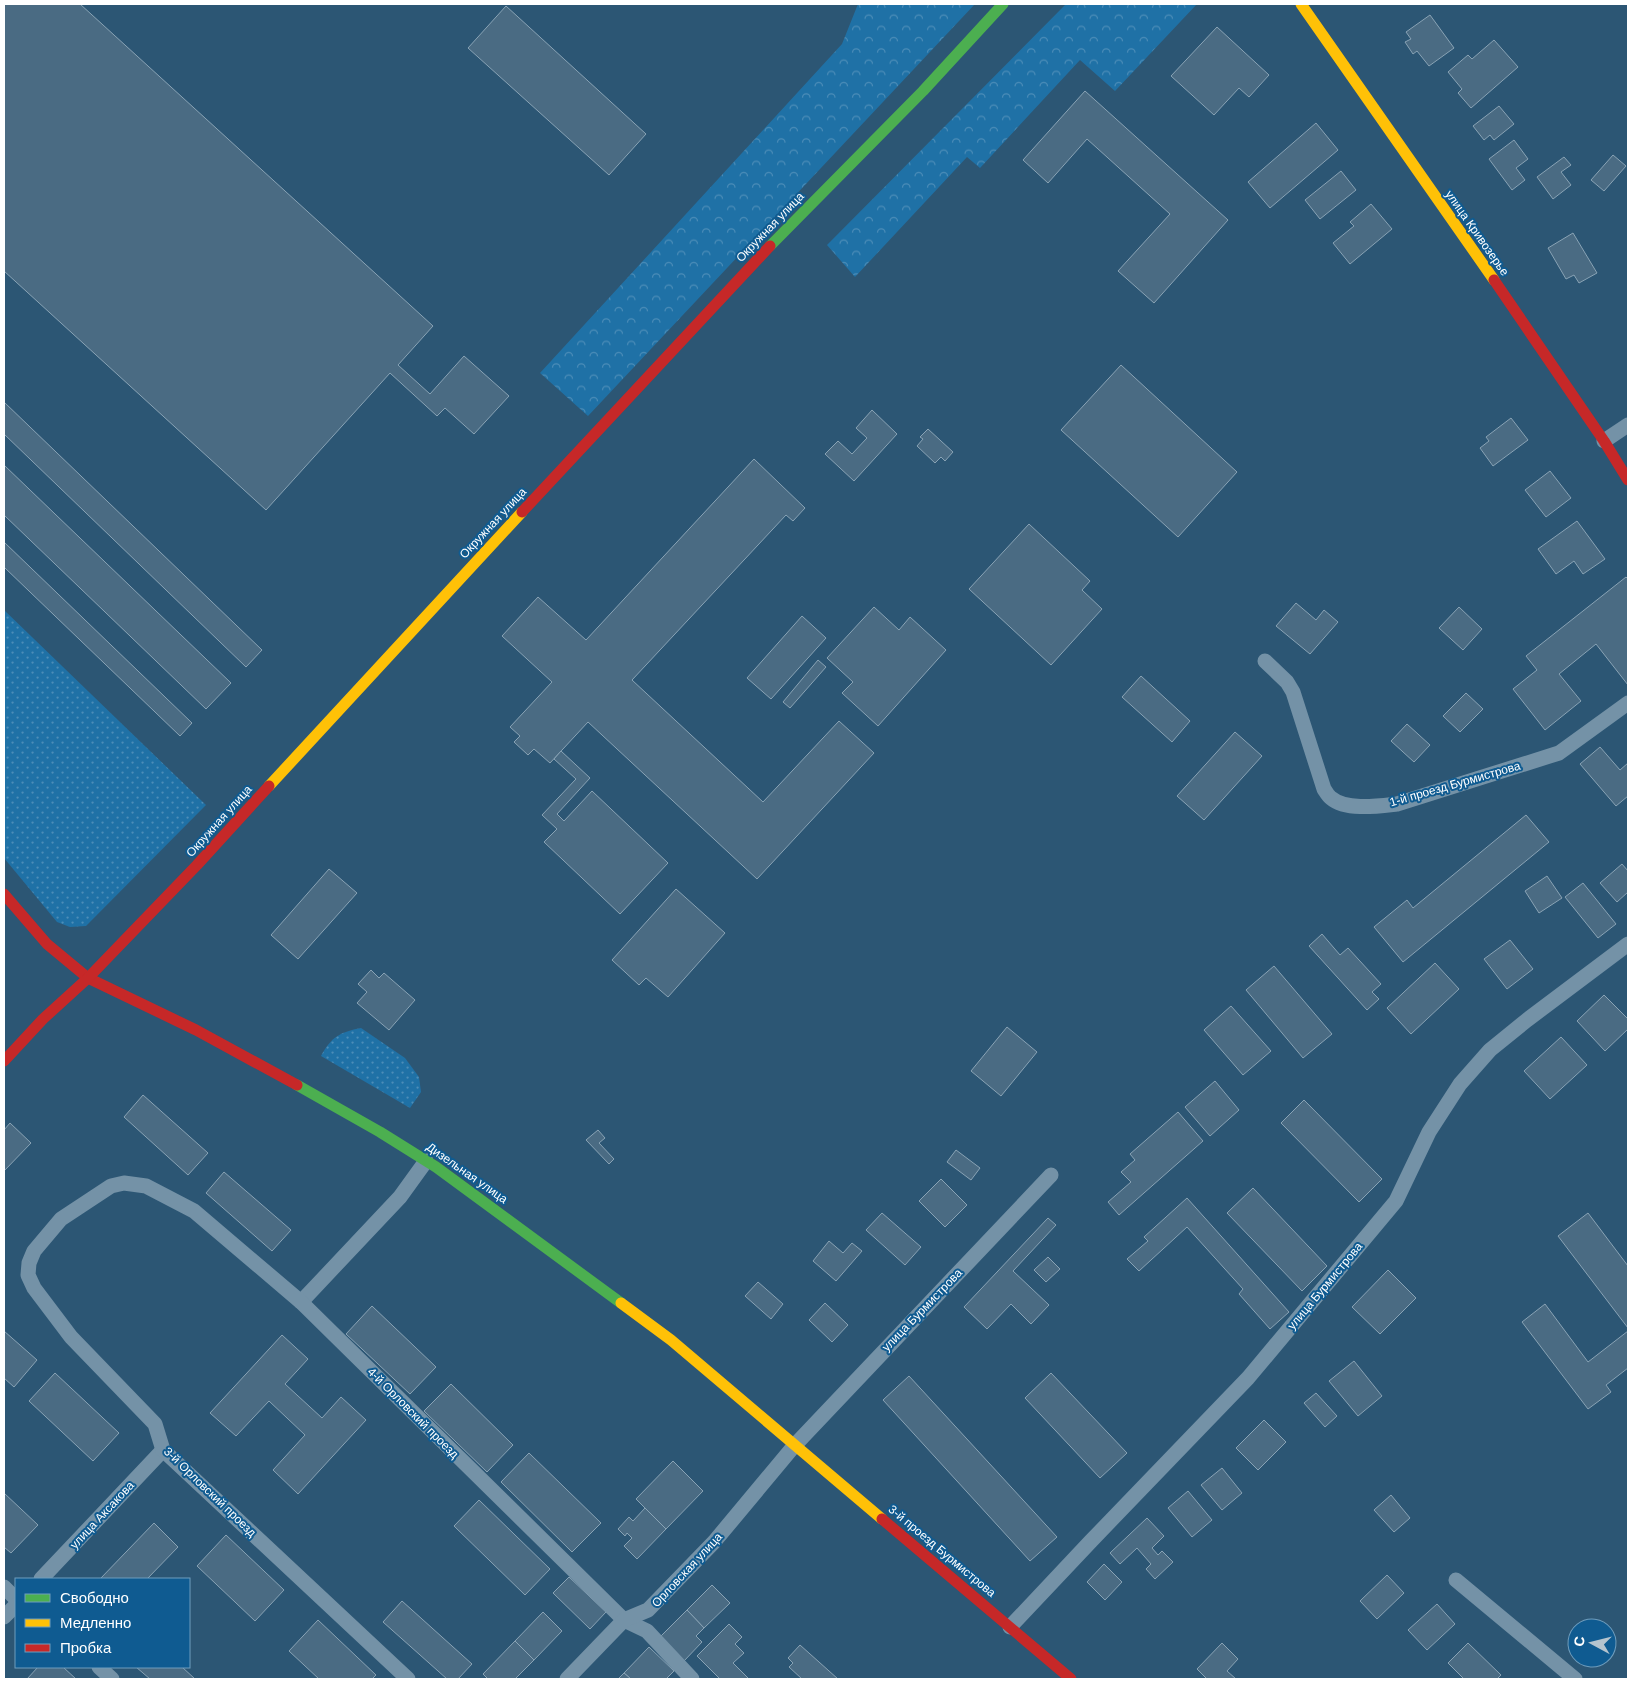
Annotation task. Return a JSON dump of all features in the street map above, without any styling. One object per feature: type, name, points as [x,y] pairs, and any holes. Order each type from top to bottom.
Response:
[{"type":"main road","name":"Окружная улица","points":[[4,1060],[43,1019],[88,978],[196,865],[586,441],[769,246],[923,91],[1003,4]]},
{"type":"main road","name":"улица Кривозерье","points":[[1301,4],[1604,441],[1628,480]]},
{"type":"main road","name":"Дизельная улица","points":[[4,894],[47,944],[88,978],[150,1006],[264,1066],[426,1160],[671,1340],[794,1446]]},
{"type":"main road","name":"3-й проезд Бурмистрова","points":[[794,1446],[1070,1679]]},
{"type":"street","points":[[1604,441],[1628,426]]},
{"type":"street","name":"1-й проезд Бурмистрова","points":[[1265,661],[1288,682],[1294,692],[1324,789],[1331,798],[1352,806],[1397,804],[1559,753],[1628,703]]},
{"type":"street","name":"улица Бурмистрова","points":[[1010,1627],[1084,1547],[1248,1378],[1396,1201],[1429,1132],[1460,1084],[1490,1050],[1628,944]]},
{"type":"street","points":[[301,1302],[400,1197],[426,1160]]},
{"type":"street","name":"улица Бурмистрова","points":[[794,1446],[1051,1175]]},
{"type":"street","name":"4-й Орловский проезд","points":[[111,1186],[124,1183],[146,1186],[194,1211],[301,1302],[624,1620],[647,1631],[692,1679]]},
{"type":"street","name":"3-й Орловский проезд","points":[[111,1186],[61,1219],[34,1251],[29,1263],[28,1275],[34,1288],[72,1337],[155,1424],[164,1450],[408,1679]]},
{"type":"street","name":"Орловская улица","points":[[567,1679],[624,1620],[648,1610],[655,1603],[714,1542],[794,1446]]},
{"type":"street","name":"улица Аксакова","points":[[42,1578],[164,1450]]},
{"type":"street","points":[[1456,1580],[1575,1679]]},
{"type":"street","points":[[4,1587],[15,1598]]},
{"type":"street","points":[[4,1617],[15,1606]]},
{"type":"street","points":[[100,1668],[112,1679]]},
{"type":"green space","points":[[858,4],[975,4],[588,416],[540,373],[842,44]]},
{"type":"green space","points":[[1066,4],[1197,4],[1115,91],[1080,60],[980,168],[967,157],[855,277],[827,245]]},
{"type":"green space","points":[[4,610],[206,805],[86,926],[70,927],[57,922],[4,858]]},
{"type":"green space","points":[[361,1028],[405,1058],[419,1077],[421,1092],[410,1108],[321,1056],[337,1036],[347,1031]]},
{"type":"building","points":[[4,4],[80,4],[433,326],[398,365],[430,394],[464,356],[509,396],[474,434],[445,408],[437,416],[390,373],[266,510],[4,271]]},
{"type":"building","points":[[506,6],[646,134],[609,175],[468,48]]},
{"type":"building","points":[[1430,15],[1454,48],[1429,66],[1417,51],[1413,54],[1405,42],[1411,39],[1406,32]]},
{"type":"building","points":[[1217,27],[1269,75],[1249,97],[1239,88],[1214,115],[1171,76]]},
{"type":"building","points":[[1494,40],[1518,67],[1471,108],[1458,93],[1462,89],[1448,72],[1468,55],[1472,59]]},
{"type":"building","points":[[1085,91],[1228,220],[1154,303],[1118,271],[1170,214],[1087,139],[1048,183],[1023,160]]},
{"type":"building","points":[[1499,106],[1514,124],[1494,140],[1490,135],[1484,140],[1473,126]]},
{"type":"building","points":[[1316,123],[1338,150],[1270,208],[1248,182]]},
{"type":"building","points":[[1514,140],[1528,159],[1516,168],[1525,180],[1512,190],[1489,159]]},
{"type":"building","points":[[1613,155],[1626,166],[1604,191],[1591,180]]},
{"type":"building","points":[[1564,157],[1571,165],[1561,172],[1571,185],[1553,199],[1537,177]]},
{"type":"building","points":[[1341,171],[1356,190],[1320,219],[1305,200]]},
{"type":"building","points":[[1371,204],[1392,229],[1350,264],[1333,243],[1354,226],[1350,222]]},
{"type":"building","points":[[1573,233],[1597,273],[1579,283],[1574,275],[1566,279],[1548,248]]},
{"type":"building","points":[[1121,365],[1237,472],[1178,537],[1061,430]]},
{"type":"building","points":[[4,402],[262,650],[246,667],[4,434]]},
{"type":"building","points":[[872,410],[897,434],[854,481],[825,454],[838,441],[852,454],[867,438],[856,428]]},
{"type":"building","points":[[1511,418],[1528,440],[1493,466],[1480,448],[1489,441],[1486,437]]},
{"type":"building","points":[[928,429],[953,452],[945,461],[941,457],[935,463],[917,446],[923,439],[920,437]]},
{"type":"building","points":[[754,459],[805,508],[793,521],[786,515],[632,680],[763,802],[839,721],[874,753],[757,879],[588,722],[550,763],[534,749],[528,755],[514,742],[520,736],[510,727],[552,682],[502,636],[538,597],[586,640]]},
{"type":"building","points":[[4,465],[231,683],[206,709],[4,515]]},
{"type":"building","points":[[1550,471],[1571,498],[1546,517],[1525,490]]},
{"type":"building","points":[[1577,521],[1605,559],[1583,574],[1574,561],[1556,574],[1538,549]]},
{"type":"building","points":[[1029,524],[1090,581],[1082,590],[1102,609],[1051,665],[969,589]]},
{"type":"building","points":[[4,542],[192,723],[180,736],[4,567]]},
{"type":"building","points":[[1626,577],[1628,579],[1628,685],[1596,644],[1559,674],[1581,701],[1545,730],[1513,689],[1537,670],[1526,656]]},
{"type":"building","points":[[1296,603],[1316,620],[1324,610],[1338,622],[1310,654],[1276,626]]},
{"type":"building","points":[[874,607],[899,630],[910,617],[946,650],[878,726],[842,693],[853,682],[827,658]]},
{"type":"building","points":[[1459,607],[1482,629],[1463,650],[1439,628]]},
{"type":"building","points":[[802,616],[826,638],[771,699],[747,678]]},
{"type":"building","points":[[818,660],[826,667],[790,708],[783,702]]},
{"type":"building","points":[[1141,676],[1190,721],[1172,742],[1122,697]]},
{"type":"building","points":[[1466,693],[1483,709],[1460,732],[1443,716]]},
{"type":"building","points":[[1407,724],[1430,745],[1414,762],[1391,741]]},
{"type":"building","points":[[1235,732],[1262,756],[1204,820],[1177,796]]},
{"type":"building","points":[[1600,747],[1620,770],[1628,763],[1628,796],[1616,806],[1580,764]]},
{"type":"building","points":[[561,751],[590,778],[557,814],[564,821],[592,791],[668,863],[620,914],[544,842],[557,829],[542,815],[576,779],[554,759]]},
{"type":"building","points":[[1526,815],[1549,842],[1403,962],[1374,927],[1407,900],[1413,908]]},
{"type":"building","points":[[1622,864],[1628,871],[1628,892],[1617,902],[1600,883]]},
{"type":"building","points":[[329,869],[357,893],[298,959],[271,935]]},
{"type":"building","points":[[1547,876],[1562,898],[1539,913],[1525,891]]},
{"type":"building","points":[[1583,883],[1616,924],[1598,938],[1565,897]]},
{"type":"building","points":[[676,889],[725,933],[668,997],[646,978],[639,985],[612,960]]},
{"type":"building","points":[[1322,934],[1340,955],[1348,948],[1381,984],[1372,992],[1379,999],[1367,1010],[1309,946]]},
{"type":"building","points":[[1510,940],[1533,969],[1507,989],[1484,959]]},
{"type":"building","points":[[1435,963],[1459,989],[1411,1034],[1387,1008]]},
{"type":"building","points":[[1274,966],[1332,1034],[1303,1058],[1246,990]]},
{"type":"building","points":[[371,970],[379,978],[384,973],[415,1000],[389,1030],[357,1003],[367,992],[358,984]]},
{"type":"building","points":[[1604,995],[1628,1019],[1628,1029],[1605,1051],[1577,1021]]},
{"type":"building","points":[[1231,1006],[1271,1051],[1243,1075],[1204,1030]]},
{"type":"building","points":[[1007,1027],[1037,1052],[1001,1096],[971,1071]]},
{"type":"building","points":[[1561,1037],[1587,1065],[1550,1099],[1524,1071]]},
{"type":"building","points":[[1215,1081],[1239,1110],[1210,1136],[1185,1107]]},
{"type":"building","points":[[143,1095],[208,1153],[188,1175],[124,1117]]},
{"type":"building","points":[[1304,1100],[1382,1179],[1359,1202],[1281,1123]]},
{"type":"building","points":[[1178,1112],[1203,1141],[1119,1215],[1108,1202],[1131,1182],[1121,1172],[1135,1160],[1130,1154]]},
{"type":"building","points":[[10,1123],[31,1143],[4,1171],[4,1130]]},
{"type":"building","points":[[598,1130],[605,1138],[599,1143],[614,1159],[609,1164],[586,1140]]},
{"type":"building","points":[[956,1150],[980,1168],[971,1180],[947,1162]]},
{"type":"building","points":[[224,1172],[291,1230],[272,1251],[206,1193]]},
{"type":"building","points":[[941,1179],[967,1205],[945,1227],[919,1201]]},
{"type":"building","points":[[1253,1188],[1327,1266],[1302,1291],[1227,1213]]},
{"type":"building","points":[[1187,1198],[1289,1312],[1270,1329],[1239,1294],[1243,1289],[1187,1227],[1139,1271],[1127,1259],[1148,1241],[1144,1237]]},
{"type":"building","points":[[882,1213],[921,1247],[905,1265],[866,1230]]},
{"type":"building","points":[[1588,1213],[1628,1266],[1628,1328],[1558,1236]]},
{"type":"building","points":[[1048,1218],[1056,1225],[1013,1271],[1049,1305],[1031,1324],[1011,1304],[987,1329],[964,1307]]},
{"type":"building","points":[[829,1241],[843,1253],[852,1243],[862,1251],[836,1281],[813,1261]]},
{"type":"building","points":[[1048,1257],[1060,1269],[1046,1282],[1034,1270]]},
{"type":"building","points":[[1388,1270],[1416,1298],[1380,1334],[1352,1307]]},
{"type":"building","points":[[758,1282],[783,1304],[771,1319],[745,1296]]},
{"type":"building","points":[[825,1303],[848,1325],[832,1342],[809,1320]]},
{"type":"building","points":[[1545,1304],[1588,1362],[1628,1331],[1628,1368],[1606,1385],[1611,1392],[1588,1409],[1522,1322]]},
{"type":"building","points":[[372,1306],[436,1367],[410,1394],[346,1334]]},
{"type":"building","points":[[4,1331],[37,1360],[14,1387],[4,1378]]},
{"type":"building","points":[[282,1335],[308,1359],[285,1384],[322,1418],[341,1397],[366,1420],[298,1494],[273,1470],[305,1435],[269,1401],[236,1436],[210,1413]]},
{"type":"building","points":[[1354,1361],[1382,1396],[1358,1416],[1329,1381]]},
{"type":"building","points":[[55,1373],[119,1433],[93,1461],[29,1401]]},
{"type":"building","points":[[1051,1373],[1127,1453],[1100,1478],[1025,1398]]},
{"type":"building","points":[[909,1376],[1057,1537],[1030,1561],[883,1400]]},
{"type":"building","points":[[451,1384],[513,1445],[487,1472],[424,1411]]},
{"type":"building","points":[[1316,1393],[1337,1416],[1325,1427],[1304,1403]]},
{"type":"building","points":[[1264,1420],[1286,1442],[1258,1470],[1236,1448]]},
{"type":"building","points":[[529,1453],[601,1523],[572,1552],[501,1482]]},
{"type":"building","points":[[673,1461],[703,1491],[666,1529],[636,1499]]},
{"type":"building","points":[[1222,1468],[1242,1493],[1222,1510],[1201,1485]]},
{"type":"building","points":[[1188,1491],[1212,1520],[1192,1537],[1168,1508]]},
{"type":"building","points":[[4,1493],[38,1525],[11,1553],[4,1547]]},
{"type":"building","points":[[1391,1495],[1410,1518],[1394,1532],[1374,1510]]},
{"type":"building","points":[[479,1500],[550,1569],[525,1595],[454,1526]]},
{"type":"building","points":[[645,1508],[666,1529],[637,1559],[624,1546],[632,1538],[627,1533],[625,1536],[618,1529],[629,1517],[633,1521]]},
{"type":"building","points":[[1147,1518],[1164,1536],[1152,1548],[1158,1555],[1162,1551],[1173,1562],[1155,1579],[1146,1569],[1151,1564],[1137,1548],[1120,1564],[1110,1553]]},
{"type":"building","points":[[154,1523],[178,1547],[148,1578],[101,1578]]},
{"type":"building","points":[[226,1535],[284,1590],[255,1621],[197,1566]]},
{"type":"building","points":[[1104,1564],[1122,1582],[1105,1600],[1087,1582]]},
{"type":"building","points":[[1387,1575],[1404,1593],[1377,1619],[1360,1601]]},
{"type":"building","points":[[569,1577],[606,1612],[590,1629],[553,1593]]},
{"type":"building","points":[[712,1585],[730,1603],[704,1628],[687,1610]]},
{"type":"building","points":[[402,1601],[472,1664],[458,1679],[447,1679],[383,1622]]},
{"type":"building","points":[[1437,1604],[1455,1624],[1427,1650],[1408,1630]]},
{"type":"building","points":[[687,1610],[704,1628],[696,1636],[702,1642],[684,1661],[660,1637]]},
{"type":"building","points":[[543,1612],[562,1631],[534,1660],[515,1641]]},
{"type":"building","points":[[318,1620],[376,1675],[372,1679],[319,1679],[289,1651]]},
{"type":"building","points":[[729,1624],[742,1637],[735,1644],[744,1653],[733,1663],[749,1679],[720,1679],[697,1656]]},
{"type":"building","points":[[515,1641],[534,1660],[515,1679],[488,1679],[483,1674]]},
{"type":"building","points":[[1222,1643],[1238,1659],[1227,1671],[1236,1679],[1207,1679],[1197,1669]]},
{"type":"building","points":[[1468,1643],[1501,1675],[1497,1679],[1464,1679],[1448,1663]]},
{"type":"building","points":[[800,1645],[838,1679],[802,1679],[789,1667],[793,1663],[788,1658]]},
{"type":"building","points":[[649,1647],[674,1671],[666,1679],[631,1679],[624,1673]]},
{"type":"building","points":[[37,1668],[64,1668],[76,1679],[27,1679]]},
{"type":"building","points":[[137,1668],[183,1668],[195,1679],[150,1679]]},
{"type":"building","points":[[624,1673],[631,1679],[618,1679]]},
{"type":"traffic: fast","points":[[770,246],[923,91],[1003,4]]},
{"type":"traffic: fast","points":[[297,1085],[380,1132],[436,1167],[621,1303]]},
{"type":"traffic: slow","points":[[1301,4],[1494,280]]},
{"type":"traffic: slow","points":[[269,786],[522,512]]},
{"type":"traffic: slow","points":[[621,1303],[671,1340],[882,1519]]},
{"type":"traffic: jam","points":[[522,512],[770,246]]},
{"type":"traffic: jam","points":[[1494,280],[1604,441],[1628,480]]},
{"type":"traffic: jam","points":[[4,1061],[43,1019],[88,978],[197,865],[269,786]]},
{"type":"traffic: jam","points":[[4,894],[47,944],[88,978]]},
{"type":"traffic: jam","points":[[88,978],[196,1030],[297,1085]]},
{"type":"traffic: jam","points":[[882,1519],[1071,1679]]}]
